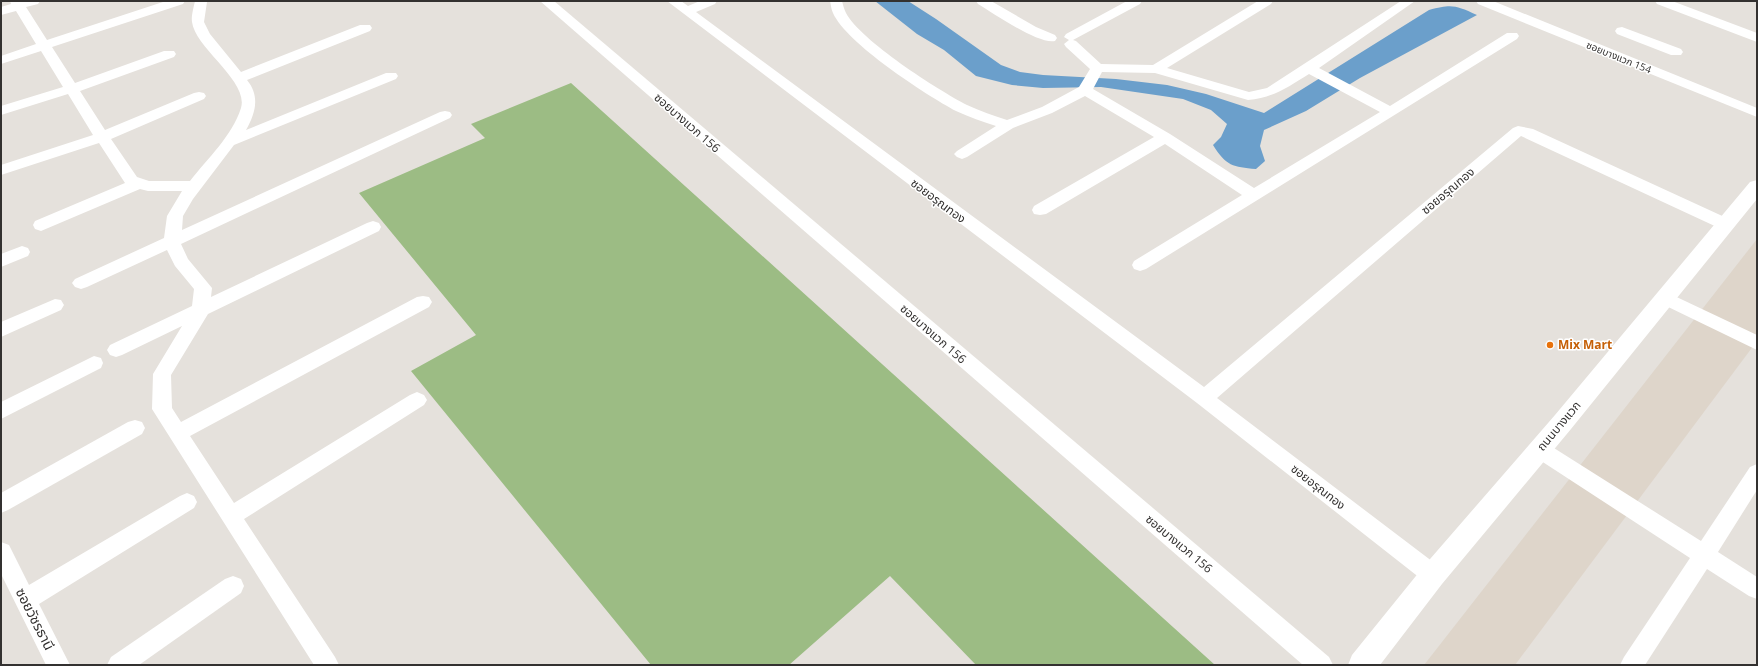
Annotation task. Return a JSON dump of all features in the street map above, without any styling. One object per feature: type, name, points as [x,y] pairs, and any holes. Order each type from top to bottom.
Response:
[{"type":"main road","name":"ถนนบางแวก","points":[[1362,665],[1433,574],[1666,298],[1757,186]]},
{"type":"street","points":[[1,11],[18,3],[34,1]]},
{"type":"street","points":[[1,60],[179,1]]},
{"type":"street","points":[[200,1],[198,22],[204,35],[246,88],[249,106],[240,128],[194,186],[175,216],[172,241],[181,262],[203,288],[200,310],[162,374],[162,409],[327,665]]},
{"type":"street","name":"ซอยบางแวก 156","points":[[546,1],[1321,665]]},
{"type":"street","points":[[679,6],[711,1]]},
{"type":"street","points":[[836,1],[837,10],[840,16],[863,40],[898,68],[961,108],[1008,125]]},
{"type":"street","points":[[982,1],[1031,30],[1050,38],[1051,42],[1058,46],[1065,46],[1136,1]]},
{"type":"street","points":[[962,154],[1008,125],[1047,110],[1090,80],[1156,69],[1267,1]]},
{"type":"street","points":[[1156,69],[1248,96],[1259,95],[1272,91],[1410,1]]},
{"type":"street","name":"ซอยบางแวก 154","points":[[1482,1],[1757,113]]},
{"type":"street","points":[[1661,1],[1757,38]]},
{"type":"street","points":[[18,3],[71,89],[132,180],[148,186],[194,186]]},
{"type":"street","name":"ซอยอรุณทอง","points":[[679,6],[1204,398],[1433,574]]},
{"type":"street","points":[[239,78],[365,28]]},
{"type":"street","points":[[1622,31],[1676,52]]},
{"type":"street","points":[[1140,265],[1512,36]]},
{"type":"street","points":[[1071,41],[1090,80],[1165,137],[1253,195]]},
{"type":"street","points":[[1630,62],[1651,42]]},
{"type":"street","points":[[1,111],[71,89],[169,54]]},
{"type":"street","points":[[1308,68],[1322,74],[1390,112]]},
{"type":"street","points":[[229,142],[391,76]]},
{"type":"street","points":[[1,170],[102,136],[199,96]]},
{"type":"street","points":[[81,283],[444,115]]},
{"type":"street","name":"ซอยอรุณทอง","points":[[1204,398],[1518,131],[1528,132],[1725,224]]},
{"type":"street","points":[[1040,210],[1165,137]]},
{"type":"street","points":[[41,225],[139,183]]},
{"type":"street","points":[[116,350],[372,227]]},
{"type":"street","points":[[1,261],[22,252]]},
{"type":"street","points":[[1666,298],[1757,343]]},
{"type":"street","points":[[178,433],[423,302]]},
{"type":"street","points":[[1,330],[55,305]]},
{"type":"street","points":[[1,411],[94,363]]},
{"type":"street","points":[[231,516],[417,400]]},
{"type":"street","points":[[1,504],[135,428]]},
{"type":"street","points":[[1539,449],[1757,589]]},
{"type":"street","points":[[1632,665],[1757,473]]},
{"type":"street","points":[[25,600],[187,502]]},
{"type":"street","name":"ซอยวัชรธานี","points":[[1,552],[58,665]]},
{"type":"street","points":[[118,665],[233,586]]},
{"type":"shaded area","points":[[1757,239],[1757,341],[1515,665],[1424,665]]},
{"type":"green space","points":[[571,83],[1215,665],[976,665],[890,576],[789,665],[651,665],[411,371],[476,335],[359,193],[485,138],[471,124]]},
{"type":"water","points":[[875,1],[908,1],[1001,65],[1020,72],[1043,75],[1116,79],[1167,85],[1206,94],[1264,113],[1429,10],[1453,6],[1477,15],[1360,78],[1306,111],[1264,130],[1260,146],[1265,161],[1256,169],[1231,164],[1218,152],[1213,145],[1221,137],[1227,124],[1211,110],[1183,99],[1101,87],[1043,88],[1012,85],[976,76],[944,50],[917,34]]},
{"type":"place","name":"Mix Mart","points":[[1550,345]]}]
